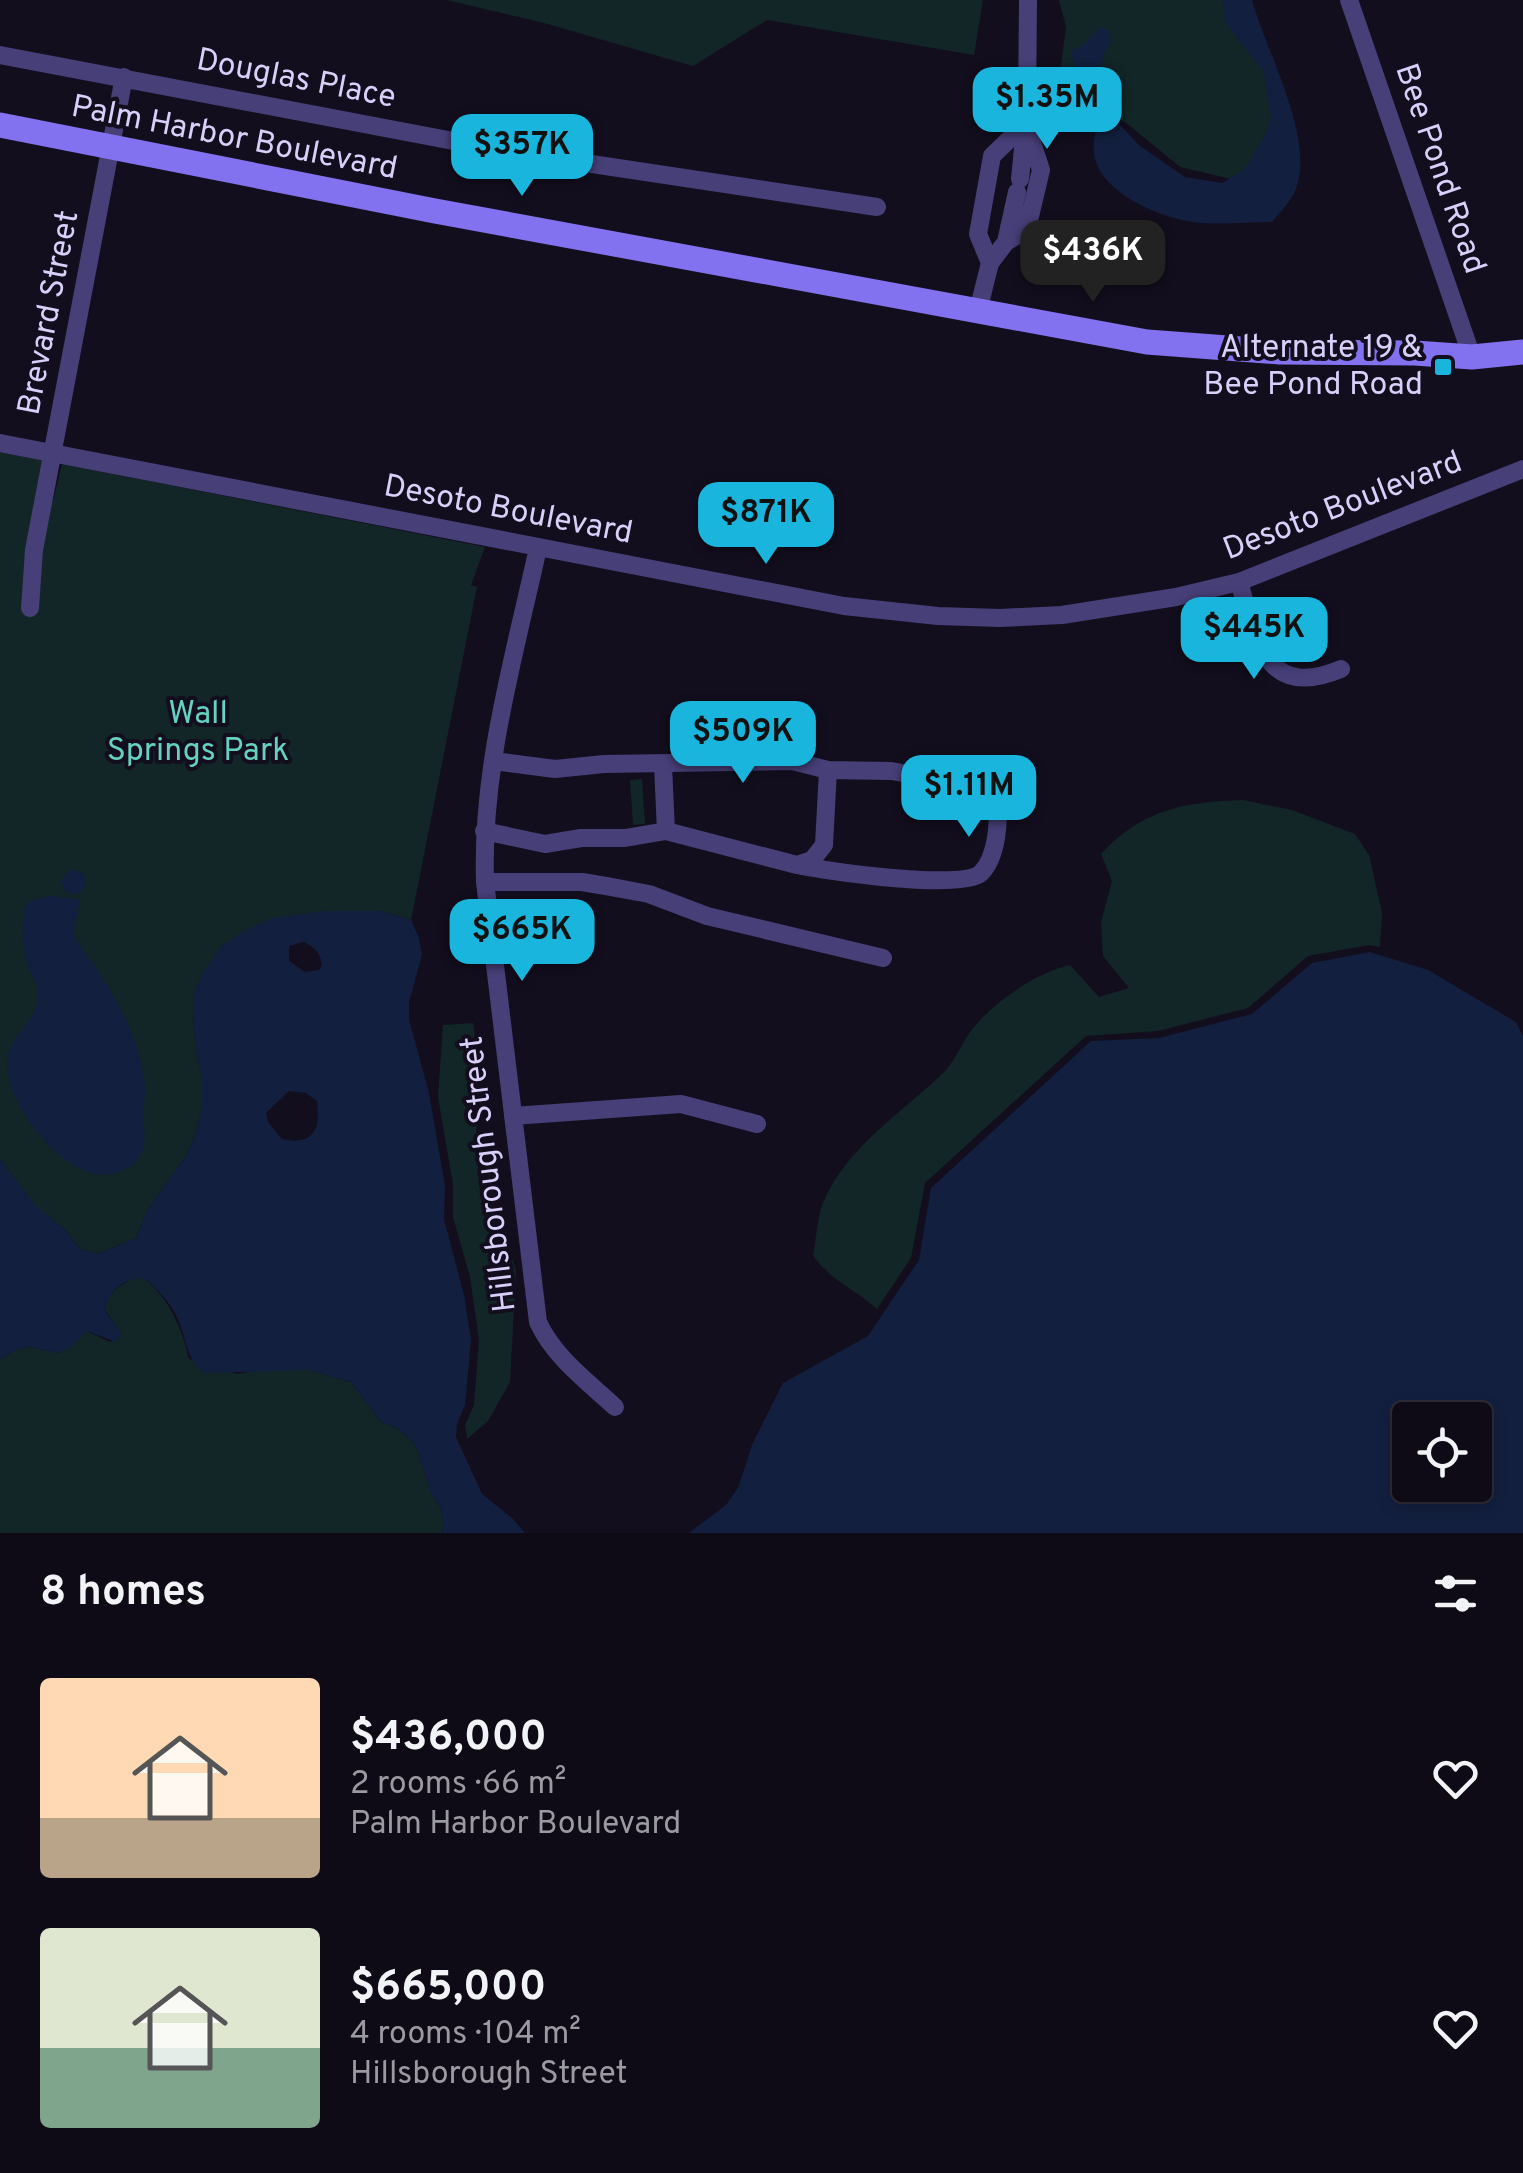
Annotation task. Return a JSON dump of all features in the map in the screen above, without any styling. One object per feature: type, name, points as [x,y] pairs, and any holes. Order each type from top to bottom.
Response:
[{"type":"main road","name":"Palm Harbor Boulevard","points":[[0,126],[1147,342],[1280,352],[1415,353],[1472,358],[1523,352]]},
{"type":"street","points":[[1006,242],[1019,185],[1026,123],[1028,0]]},
{"type":"street","name":"Bee Pond Road","points":[[1349,0],[1472,358]]},
{"type":"street","name":"Douglas Place","points":[[0,55],[506,151],[877,208]]},
{"type":"street","name":"Brevard Street","points":[[30,608],[34,550],[124,78]]},
{"type":"street","points":[[978,311],[990,263],[1006,242],[1027,230],[1041,170],[1026,123]]},
{"type":"street","points":[[990,263],[978,234],[992,156],[1026,123]]},
{"type":"street","name":"Desoto Boulevard","points":[[0,444],[844,606],[1000,618],[1062,614],[1176,597],[1239,582],[1522,474]]},
{"type":"street","name":"Hillsborough Street","points":[[538,548],[494,761],[484,831],[485,882],[538,1322],[561,1358],[616,1408]]},
{"type":"street","points":[[1239,582],[1260,650],[1268,663],[1294,676],[1316,677],[1341,669]]},
{"type":"street","points":[[484,831],[545,844],[666,832],[798,865],[901,879],[966,880],[980,874],[989,859],[998,811],[996,799],[988,790],[891,771],[828,770],[792,761],[604,764],[554,769],[494,761]]},
{"type":"street","points":[[663,765],[666,832]]},
{"type":"street","points":[[798,865],[812,860],[824,845],[828,770]]},
{"type":"street","points":[[485,882],[582,882],[649,894],[708,916],[883,958]]},
{"type":"street","points":[[514,1116],[681,1104],[756,1124]]},
{"type":"green space","points":[[447,0],[983,0],[974,55],[767,20],[693,66]]},
{"type":"green space","points":[[1059,0],[1235,0],[1266,60],[1279,119],[1240,181],[1180,167],[1125,122],[1058,88],[1066,27]]},
{"type":"green space","name":"Wall Springs Park","points":[[0,452],[43,460],[35,497],[53,501],[62,464],[485,547],[471,585],[477,587],[411,920],[381,911],[325,911],[193,1016],[202,1106],[187,1155],[148,1209],[136,1238],[98,1254],[80,1249],[66,1230],[37,1208],[0,1159]]},
{"type":"green space","points":[[642,779],[645,824],[633,825],[630,780]]},
{"type":"green space","points":[[1243,800],[1292,810],[1355,834],[1369,855],[1382,912],[1380,947],[1369,945],[1308,956],[1248,1008],[1158,1031],[1086,1036],[925,1183],[911,1258],[877,1309],[829,1273],[813,1256],[821,1209],[833,1183],[876,1132],[943,1073],[982,1018],[1030,981],[1070,965],[1099,997],[1129,988],[1103,956],[1101,922],[1112,881],[1101,854],[1132,827],[1166,811]]},
{"type":"green space","points":[[473,1023],[480,1072],[476,1136],[480,1191],[491,1235],[505,1236],[516,1271],[510,1382],[488,1421],[467,1439],[465,1425],[474,1405],[479,1340],[470,1277],[453,1217],[453,1184],[438,1097],[443,1025]]},
{"type":"green space","points":[[135,1278],[144,1278],[168,1305],[189,1359],[237,1374],[262,1369],[309,1370],[351,1382],[380,1421],[397,1428],[415,1444],[440,1507],[442,1533],[0,1533],[0,1359],[24,1347],[59,1353],[87,1331],[110,1342],[121,1334],[105,1310],[106,1303],[115,1290]]},
{"type":"water","points":[[1222,0],[1252,0],[1296,126],[1299,176],[1292,197],[1272,222],[1218,224],[1160,214],[1120,192],[1100,171],[1095,159],[1095,113],[1071,50],[1082,46],[1101,27],[1109,30],[1111,41],[1103,56],[1101,82],[1106,105],[1140,146],[1185,177],[1222,183],[1244,170],[1265,136],[1271,117],[1264,72],[1225,22]]},
{"type":"water","points":[[74,870],[86,882],[74,894],[62,882]]},
{"type":"water","points":[[49,896],[80,899],[73,935],[119,1005],[141,1064],[145,1089],[143,1148],[132,1165],[112,1174],[92,1173],[53,1149],[22,1109],[7,1069],[15,1039],[37,1005],[36,983],[23,943],[25,906]]},
{"type":"water","points":[[326,911],[381,911],[411,920],[419,938],[422,955],[409,1002],[409,1019],[429,1093],[445,1186],[444,1219],[471,1340],[465,1405],[456,1437],[482,1494],[525,1533],[442,1533],[440,1507],[415,1444],[397,1428],[380,1421],[351,1382],[309,1370],[204,1373],[189,1353],[173,1310],[144,1278],[123,1283],[109,1297],[105,1311],[121,1333],[116,1342],[87,1331],[59,1353],[24,1347],[0,1359],[0,1159],[37,1207],[66,1230],[80,1249],[98,1254],[136,1238],[148,1209],[187,1155],[196,1132],[202,1106],[202,1078],[193,1016],[195,989],[222,945],[272,918]],"holes":[[[304,942],[318,954],[322,965],[319,970],[305,972],[289,961],[289,946]],[[289,1091],[306,1093],[317,1101],[318,1120],[308,1138],[282,1139],[268,1122],[266,1113]]]},
{"type":"water","points":[[1370,952],[1428,970],[1516,1022],[1523,1036],[1523,1533],[689,1533],[726,1505],[738,1488],[752,1445],[783,1383],[868,1336],[919,1260],[931,1188],[1091,1041],[1159,1038],[1252,1014],[1312,963]]},
{"type":"place","name":"Alternate 19 & Bee Pond Road","points":[[1443,367]]}]
